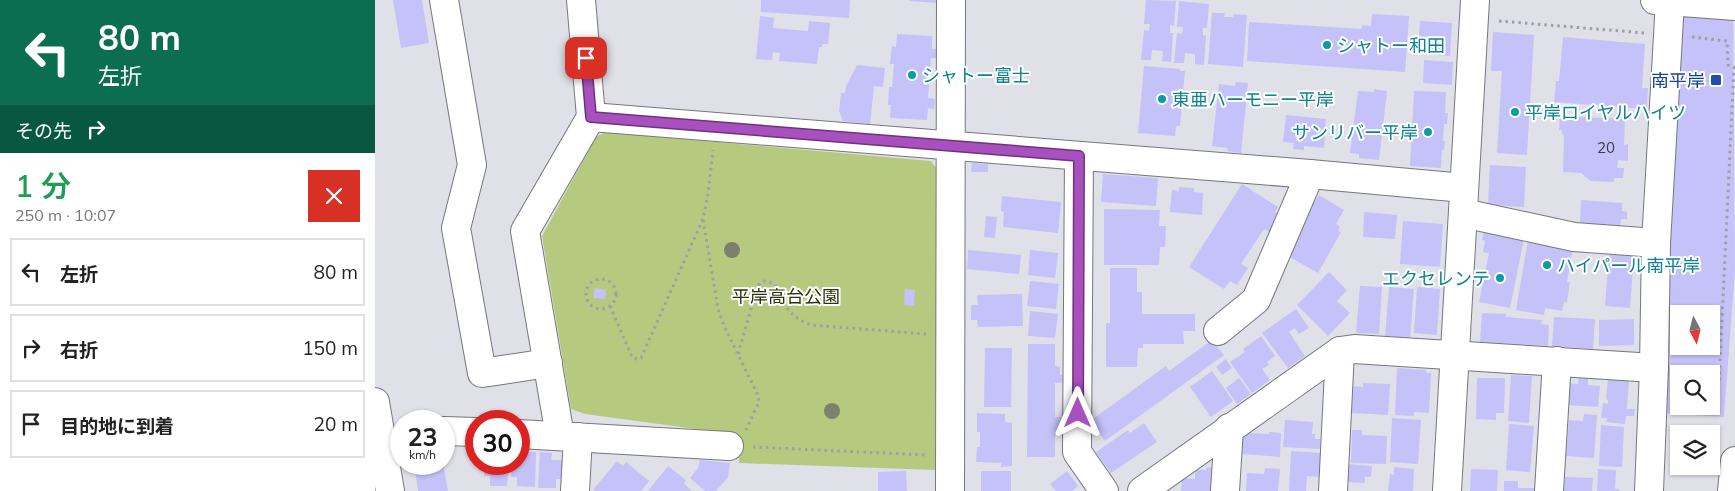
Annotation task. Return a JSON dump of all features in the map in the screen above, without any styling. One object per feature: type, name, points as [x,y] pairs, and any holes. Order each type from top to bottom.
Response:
[{"type":"street","points":[[444,0],[472,165],[456,228],[482,374],[547,363]]},
{"type":"street","points":[[575,491],[569,437],[547,363],[525,231],[591,117],[581,0]]},
{"type":"street","points":[[950,491],[951,0]]},
{"type":"street","points":[[1649,491],[1654,368],[1656,242],[1669,35],[1662,1],[1735,6]]},
{"type":"street","points":[[1447,491],[1475,8]]},
{"type":"street","points":[[591,117],[1310,174],[1464,200],[1574,237],[1656,242]]},
{"type":"street","points":[[1079,156],[1077,452],[1104,491]]},
{"type":"street","points":[[1218,331],[1256,300],[1310,174]]},
{"type":"street","points":[[1142,491],[1340,351],[1354,349],[1455,354],[1654,368]]},
{"type":"street","points":[[1333,491],[1340,351]]},
{"type":"street","points":[[1549,491],[1557,361]]},
{"type":"street","points":[[385,419],[390,491]]},
{"type":"street","points":[[1225,491],[1229,428]]},
{"type":"street","points":[[530,435],[740,444]]},
{"type":"street","points":[[1732,491],[1735,461]]},
{"type":"path","points":[[1475,8],[1492,20],[1727,41],[1728,65],[1734,67],[1720,365]]},
{"type":"path","points":[[610,306],[632,357],[641,358],[703,219],[713,149]]},
{"type":"path","points":[[703,219],[718,309],[725,328],[758,395],[759,402],[740,444],[928,455]]},
{"type":"path","points":[[596,279],[607,280],[615,287],[616,298],[610,306],[601,310],[588,304],[585,290],[591,282],[596,279]]},
{"type":"path","points":[[738,354],[757,288],[765,281],[775,284],[786,308],[792,315],[800,321],[811,325],[929,334]]},
{"type":"green space","name":"平岸高台公園","points":[[605,132],[931,161],[937,169],[935,470],[739,463],[740,435],[585,414],[571,409],[542,236],[596,137]]},
{"type":"building","points":[[393,0],[422,0],[429,43],[401,48]]},
{"type":"building","points":[[761,0],[850,0],[849,18],[761,12]]},
{"type":"building","points":[[937,0],[937,3],[909,1]]},
{"type":"building","points":[[1146,0],[1176,1],[1174,26],[1170,25],[1170,33],[1173,33],[1171,62],[1162,61],[1163,51],[1152,50],[1151,60],[1141,60],[1144,30],[1149,31],[1150,24],[1144,24]]},
{"type":"building","points":[[1682,0],[1733,0],[1735,269],[1724,417],[1693,415],[1720,415],[1720,365],[1670,365],[1670,414],[1662,413]]},
{"type":"building","points":[[1179,1],[1209,4],[1207,28],[1203,28],[1203,35],[1206,36],[1204,65],[1195,64],[1195,54],[1185,53],[1184,63],[1174,63],[1177,33],[1182,34],[1183,27],[1177,27]]},
{"type":"building","points":[[1212,13],[1225,13],[1224,17],[1233,17],[1234,14],[1247,15],[1243,67],[1208,64]]},
{"type":"building","name":"シャトー和田","points":[[1372,14],[1409,16],[1405,72],[1247,61],[1249,22],[1362,29],[1362,25],[1371,26]]},
{"type":"building","points":[[760,16],[774,18],[773,28],[808,31],[809,21],[830,23],[828,44],[822,44],[822,47],[819,47],[817,64],[779,61],[780,53],[773,52],[772,60],[756,59]]},
{"type":"building","points":[[1420,21],[1452,23],[1450,56],[1426,54],[1427,39],[1419,39]]},
{"type":"building","name":"平岸ロイヤルハイツ","points":[[1493,32],[1534,35],[1527,155],[1497,153],[1502,71],[1491,71]]},
{"type":"building","name":"シャトー富士","points":[[897,34],[932,36],[932,49],[938,49],[937,58],[931,58],[928,98],[935,99],[934,109],[928,108],[927,120],[890,118],[891,105],[888,105],[889,87],[892,87],[894,64],[890,64],[892,46],[896,47]]},
{"type":"building","points":[[1563,37],[1645,44],[1642,88],[1648,88],[1647,109],[1554,102],[1556,81],[1559,81]]},
{"type":"building","points":[[1424,60],[1453,62],[1452,85],[1423,83]]},
{"type":"building","points":[[857,65],[885,68],[883,87],[874,86],[870,124],[843,121],[839,111],[841,93],[845,93],[846,86]]},
{"type":"building","name":"東亜ハーモニー平岸","points":[[1144,66],[1185,71],[1180,126],[1176,126],[1175,136],[1138,133]]},
{"type":"building","points":[[1236,82],[1248,83],[1241,153],[1227,151],[1228,148],[1212,146],[1219,84],[1235,86]]},
{"type":"building","points":[[1374,89],[1387,91],[1379,160],[1359,158],[1359,154],[1350,153],[1358,91],[1374,92]]},
{"type":"building","name":"サンリバー平岸","points":[[1414,91],[1446,92],[1445,113],[1448,113],[1447,124],[1444,124],[1443,141],[1445,141],[1444,150],[1442,150],[1441,168],[1410,166]]},
{"type":"building","points":[[1286,115],[1326,119],[1324,148],[1304,146],[1304,150],[1293,149],[1294,143],[1283,142]]},
{"type":"building","points":[[1560,116],[1625,119],[1624,145],[1628,144],[1628,161],[1618,160],[1617,168],[1624,168],[1623,178],[1614,178],[1614,182],[1591,181],[1581,173],[1563,172],[1564,135],[1562,130],[1559,130]]},
{"type":"building","points":[[972,163],[988,164],[988,172],[971,172]]},
{"type":"building","points":[[1490,165],[1526,167],[1524,207],[1488,205]]},
{"type":"building","points":[[1103,174],[1158,178],[1156,206],[1101,202]]},
{"type":"building","points":[[1242,184],[1278,207],[1275,212],[1282,216],[1271,233],[1264,229],[1241,264],[1248,268],[1237,285],[1230,281],[1224,289],[1189,267]]},
{"type":"building","points":[[1179,187],[1194,188],[1194,192],[1203,193],[1202,215],[1170,212],[1172,190],[1179,191]]},
{"type":"building","points":[[1319,195],[1344,210],[1336,224],[1340,227],[1338,231],[1341,232],[1318,273],[1286,255],[1311,199],[1315,201]]},
{"type":"building","points":[[1002,196],[1061,202],[1058,233],[1003,227]]},
{"type":"building","points":[[1581,200],[1622,203],[1622,211],[1627,212],[1627,219],[1621,219],[1620,228],[1580,225]]},
{"type":"building","points":[[1104,209],[1160,210],[1159,226],[1166,226],[1165,247],[1160,247],[1159,265],[1104,265]]},
{"type":"building","points":[[1364,212],[1397,215],[1395,239],[1363,237]]},
{"type":"building","points":[[986,216],[997,217],[995,238],[984,237]]},
{"type":"building","points":[[1403,221],[1443,224],[1440,267],[1400,264]]},
{"type":"building","name":"エクセレンテ","points":[[1484,231],[1524,239],[1510,308],[1479,302],[1489,253],[1483,252],[1485,241],[1482,240]]},
{"type":"building","name":"ハイパール南平岸","points":[[1528,240],[1573,248],[1567,282],[1570,282],[1567,302],[1564,302],[1562,311],[1545,308],[1544,315],[1516,310]]},
{"type":"building","points":[[968,250],[1021,255],[1019,274],[967,269]]},
{"type":"building","points":[[1030,250],[1058,253],[1055,278],[1028,275]]},
{"type":"building","points":[[1609,254],[1634,255],[1630,308],[1605,306]]},
{"type":"building","points":[[1110,268],[1137,268],[1137,292],[1142,292],[1142,314],[1195,314],[1195,331],[1183,331],[1184,344],[1143,344],[1143,348],[1138,348],[1137,367],[1106,367],[1106,323],[1110,323]]},
{"type":"building","points":[[1329,272],[1347,290],[1337,301],[1350,313],[1328,336],[1297,305]]},
{"type":"building","points":[[1030,281],[1059,284],[1056,309],[1027,306]]},
{"type":"building","points":[[1360,286],[1382,287],[1379,334],[1356,333]]},
{"type":"building","points":[[1389,287],[1414,289],[1410,338],[1385,336]]},
{"type":"building","points":[[1417,287],[1440,289],[1437,335],[1414,333]]},
{"type":"building","points":[[595,288],[606,290],[605,299],[593,298]]},
{"type":"building","points":[[905,289],[915,290],[914,306],[904,305]]},
{"type":"building","points":[[1022,294],[1023,326],[978,327],[977,320],[971,320],[971,305],[978,305],[977,295]]},
{"type":"building","points":[[1296,309],[1309,328],[1299,334],[1295,328],[1289,332],[1305,356],[1288,368],[1262,333]]},
{"type":"building","points":[[1030,311],[1058,314],[1055,338],[1028,336]]},
{"type":"building","points":[[1482,313],[1506,314],[1506,317],[1542,320],[1541,324],[1549,325],[1548,346],[1480,342]]},
{"type":"building","points":[[1554,317],[1595,319],[1593,349],[1552,346]]},
{"type":"building","points":[[1634,319],[1634,345],[1599,346],[1599,320]]},
{"type":"building","points":[[1261,336],[1275,356],[1267,362],[1269,365],[1262,369],[1270,380],[1252,393],[1230,362],[1245,352],[1243,349]]},
{"type":"building","points":[[1212,340],[1224,355],[1105,441],[1090,421],[1166,366],[1169,371]]},
{"type":"building","points":[[1028,344],[1055,344],[1055,366],[1060,367],[1060,375],[1064,375],[1064,383],[1055,383],[1055,417],[1064,417],[1064,425],[1060,424],[1060,435],[1055,435],[1055,457],[1027,457]]},
{"type":"building","points":[[985,348],[1012,348],[1011,407],[984,407]]},
{"type":"building","points":[[1226,359],[1232,368],[1222,375],[1216,367]]},
{"type":"building","points":[[1397,368],[1426,370],[1426,373],[1431,373],[1429,413],[1414,412],[1414,416],[1395,415]]},
{"type":"building","points":[[1212,371],[1233,401],[1211,417],[1190,387]]},
{"type":"building","points":[[1511,375],[1532,376],[1529,423],[1508,421]]},
{"type":"building","points":[[1579,377],[1588,378],[1588,385],[1600,386],[1598,407],[1567,405],[1568,383],[1578,384]]},
{"type":"building","points":[[1239,378],[1251,394],[1237,404],[1226,388]]},
{"type":"building","points":[[1477,378],[1505,378],[1504,413],[1496,413],[1496,420],[1476,419]]},
{"type":"building","points":[[1608,378],[1629,380],[1627,409],[1635,409],[1634,416],[1626,416],[1625,424],[1606,422],[1607,418],[1601,418],[1603,403],[1608,404],[1606,399]]},
{"type":"building","points":[[1363,383],[1390,384],[1388,415],[1351,413],[1353,386],[1363,387]]},
{"type":"building","points":[[977,413],[1005,414],[1005,422],[1012,423],[1012,466],[1001,467],[1001,463],[976,462],[977,447],[980,447],[980,432],[977,432]]},
{"type":"building","points":[[1584,414],[1597,415],[1594,458],[1566,456],[1569,420],[1583,421]]},
{"type":"building","points":[[1392,418],[1421,420],[1418,464],[1390,462]]},
{"type":"building","points":[[1285,420],[1313,422],[1312,434],[1315,434],[1315,439],[1320,439],[1320,449],[1283,447]]},
{"type":"building","points":[[1144,423],[1157,442],[1111,473],[1096,452],[1128,430],[1130,433]]},
{"type":"building","points":[[1509,424],[1534,426],[1530,472],[1506,470]]},
{"type":"building","points":[[1601,425],[1624,427],[1622,467],[1599,466]]},
{"type":"building","points":[[1352,430],[1362,430],[1362,435],[1387,436],[1386,464],[1351,463]]},
{"type":"building","points":[[1269,432],[1281,433],[1280,457],[1242,454],[1243,436],[1247,433],[1269,434]]},
{"type":"building","points":[[1291,451],[1321,453],[1320,477],[1307,476],[1306,491],[1289,491]]},
{"type":"building","points":[[530,452],[536,452],[535,487],[517,486],[517,477],[511,477],[511,475],[530,475]]},
{"type":"building","points":[[540,452],[552,453],[551,460],[564,460],[563,479],[556,479],[556,488],[538,488]]},
{"type":"building","points":[[700,460],[730,463],[728,477],[716,491],[705,491],[690,478],[698,468]]},
{"type":"building","points":[[617,461],[623,466],[626,462],[649,481],[641,491],[593,490]]},
{"type":"building","points":[[1345,464],[1372,466],[1371,477],[1365,477],[1365,483],[1344,482]]},
{"type":"building","points":[[668,466],[686,480],[684,484],[692,491],[648,491]]},
{"type":"building","points":[[1215,467],[1215,491],[1181,491],[1182,478],[1195,479],[1195,470],[1206,470],[1206,468]]},
{"type":"building","points":[[1394,467],[1414,469],[1413,491],[1388,491],[1390,474],[1394,475]]},
{"type":"building","points":[[1265,468],[1280,469],[1278,491],[1246,491],[1247,473],[1264,474]]},
{"type":"building","points":[[1471,469],[1498,470],[1497,491],[1470,491]]},
{"type":"building","points":[[1598,469],[1616,470],[1615,489],[1619,489],[1619,491],[1597,491]]},
{"type":"building","points":[[906,471],[907,491],[878,491],[878,472]]},
{"type":"building","points":[[981,471],[1011,471],[1011,491],[981,491]]},
{"type":"building","points":[[1067,471],[1078,486],[1072,491],[1056,491],[1050,484]]},
{"type":"building","points":[[416,475],[445,475],[448,491],[418,491]]},
{"type":"building","points":[[508,475],[507,486],[490,486],[490,476],[484,476]]},
{"type":"building","points":[[1565,477],[1593,478],[1592,491],[1564,491]]},
{"type":"building","points":[[1504,481],[1518,481],[1518,488],[1536,488],[1536,491],[1504,491]]},
{"type":"place","name":"シャトー和田","points":[[1327,45]]},
{"type":"place","name":"シャトー富士","points":[[912,75]]},
{"type":"place","name":"南平岸","points":[[1716,80]]},
{"type":"place","name":"東亜ハーモニー平岸","points":[[1162,99]]},
{"type":"place","name":"平岸ロイヤルハイツ","points":[[1515,112]]},
{"type":"place","name":"サンリバー平岸","points":[[1428,132]]},
{"type":"place","name":"ハイパール南平岸","points":[[1547,265]]},
{"type":"place","name":"エクセレンテ","points":[[1500,278]]},
{"type":"route","points":[[586,58],[591,117],[1079,156],[1078,413]]}]
